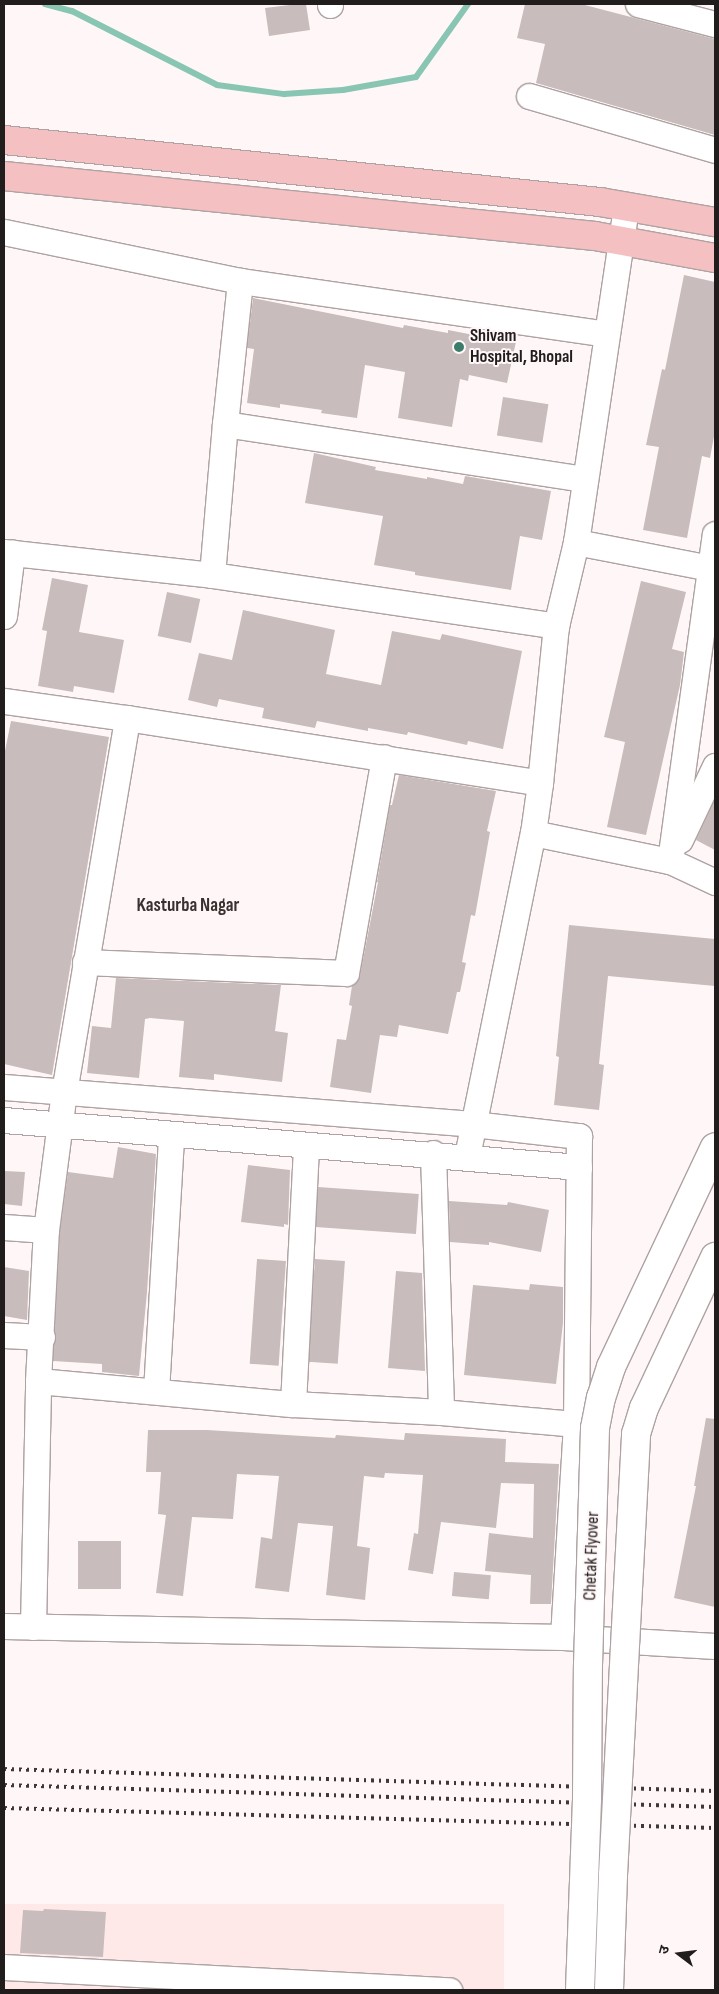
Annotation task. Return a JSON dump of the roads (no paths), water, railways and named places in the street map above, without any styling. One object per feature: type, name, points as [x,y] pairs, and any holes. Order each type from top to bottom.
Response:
[{"type":"main road","points":[[4,140],[626,206],[715,222]]},
{"type":"main road","points":[[4,176],[595,236],[715,258]]},
{"type":"main road","name":"Chetak Flyover","points":[[580,1990],[587,1799],[588,1665],[595,1428],[601,1398],[611,1367],[715,1148]]},
{"type":"main road","name":"Chetak Flyover","points":[[609,1990],[614,1846],[636,1434],[644,1408],[715,1257]]},
{"type":"street","points":[[638,4],[689,10],[715,24]]},
{"type":"street","points":[[529,96],[715,150]]},
{"type":"street","points":[[467,1156],[533,833],[556,626],[576,542],[626,206]]},
{"type":"street","points":[[4,232],[240,281],[606,334]]},
{"type":"street","points":[[212,575],[240,281]]},
{"type":"street","points":[[225,424],[584,480]]},
{"type":"street","points":[[670,861],[715,534]]},
{"type":"street","points":[[576,542],[710,568]]},
{"type":"street","points":[[4,616],[8,552],[212,575],[556,626]]},
{"type":"street","points":[[4,701],[127,718],[540,783]]},
{"type":"street","points":[[33,1628],[38,1381],[42,1337],[46,1230],[64,1092],[127,718]]},
{"type":"street","points":[[85,962],[346,973],[384,758]]},
{"type":"street","points":[[670,861],[715,766]]},
{"type":"street","points":[[533,833],[670,861],[715,882]]},
{"type":"street","points":[[4,1087],[473,1124],[579,1136],[576,1424],[563,1637]]},
{"type":"street","points":[[4,1120],[306,1146],[434,1153],[579,1167]]},
{"type":"street","points":[[156,1392],[171,1134]]},
{"type":"street","points":[[293,1404],[306,1146]]},
{"type":"street","points":[[434,1153],[441,1412]]},
{"type":"street","points":[[4,1227],[46,1230]]},
{"type":"street","points":[[4,1335],[42,1337]]},
{"type":"street","points":[[38,1381],[293,1404],[441,1412],[576,1424]]},
{"type":"street","points":[[4,1626],[563,1637],[715,1646]]},
{"type":"street","points":[[4,1968],[123,1982],[449,1990]]},
{"type":"waterway","points":[[45,4],[72,11],[217,85],[284,94],[343,90],[416,77],[468,4]]},
{"type":"railway","points":[[4,1769],[715,1791]]},
{"type":"railway","points":[[4,1785],[715,1807]]},
{"type":"railway","points":[[4,1808],[715,1828]]},
{"type":"place","name":"Shivam Hospital, Bhopal","points":[[459,347]]},
{"type":"district","name":"Kasturba Nagar","points":[[188,906]]}]
